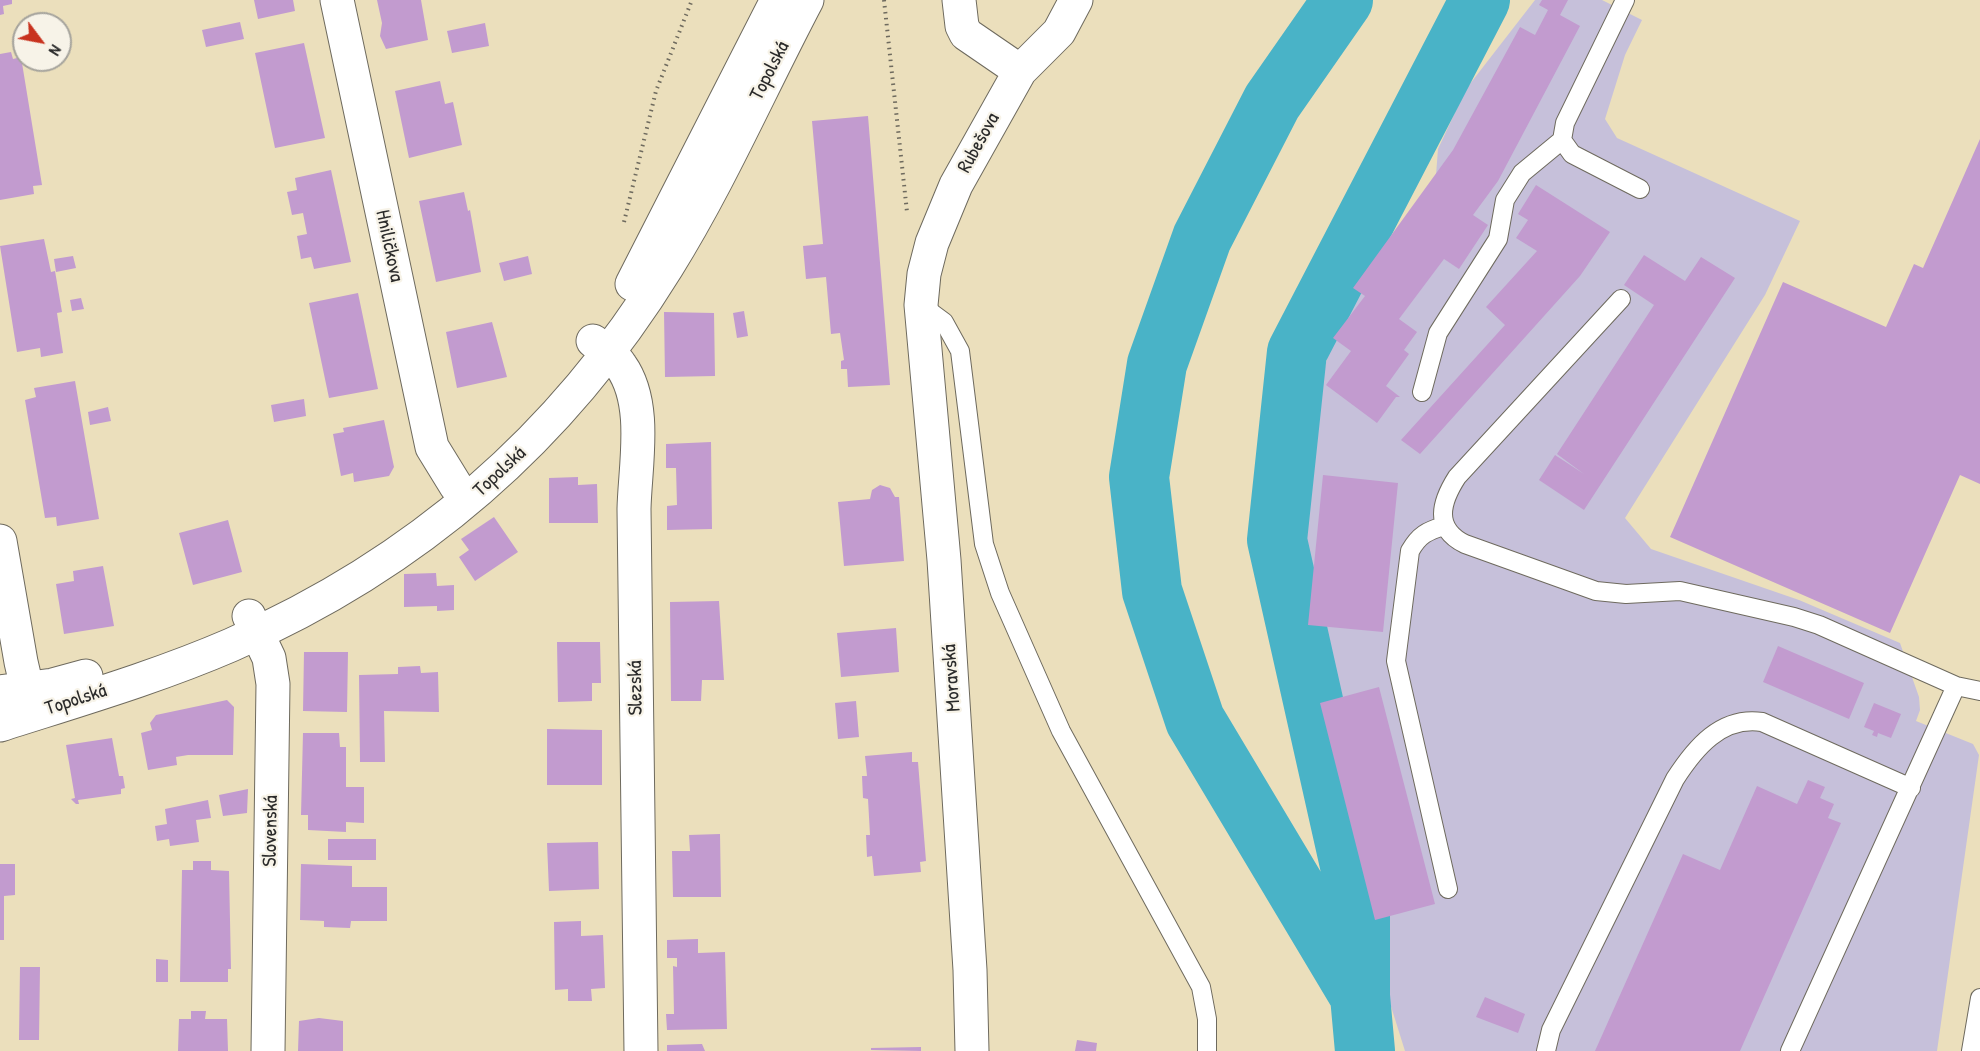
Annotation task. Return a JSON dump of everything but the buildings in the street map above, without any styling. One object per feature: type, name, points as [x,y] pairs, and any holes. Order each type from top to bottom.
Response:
[{"type":"street","name":"Hniličkova","points":[[337,0],[432,447],[456,486]]},
{"type":"street","name":"Topolská","points":[[253,625],[303,610],[384,563],[462,506],[533,441],[600,346],[777,0]]},
{"type":"street","name":"Topolská","points":[[0,724],[20,699],[159,673],[253,625],[375,544],[456,486],[600,346],[666,269],[686,236],[807,0]]},
{"type":"street","points":[[959,0],[962,26],[966,34],[1020,71]]},
{"type":"street","name":"Rubešova","points":[[921,305],[927,264],[944,213],[984,132],[1020,71],[1059,32],[1076,0]]},
{"type":"street","name":"Moravská","points":[[921,305],[944,560],[970,970],[972,1051]]},
{"type":"street","name":"Slezská","points":[[600,346],[619,363],[629,380],[637,426],[634,509],[641,1051]]},
{"type":"street","points":[[0,542],[20,699]]},
{"type":"street","name":"Slovenská","points":[[253,625],[269,658],[273,684],[268,1051]]},
{"type":"lane","points":[[1422,392],[1438,333],[1498,239],[1504,200],[1522,173],[1562,140],[1565,123],[1625,0]]},
{"type":"lane","points":[[1562,140],[1572,154],[1640,189]]},
{"type":"lane","points":[[1621,299],[1462,470],[1449,489],[1444,503],[1444,526],[1456,540],[1596,591],[1619,594],[1680,591],[1794,617],[1956,686],[1980,691]]},
{"type":"lane","points":[[921,305],[944,322],[960,351],[984,544],[1000,593],[1061,731],[1201,987],[1207,1019],[1207,1051]]},
{"type":"lane","points":[[1444,526],[1423,534],[1410,551],[1396,661],[1448,889]]},
{"type":"lane","points":[[1790,1051],[1956,686]]},
{"type":"lane","points":[[1546,1051],[1551,1030],[1675,780],[1695,751],[1714,733],[1732,723],[1747,720],[1762,722],[1911,788]]},
{"type":"lane","points":[[1971,1051],[1980,998]]},
{"type":"path","points":[[622,227],[656,91],[692,0]]},
{"type":"path","points":[[884,0],[907,214]]},
{"type":"shaded area","points":[[1535,0],[1602,0],[1642,20],[1625,55],[1605,119],[1617,138],[1800,221],[1765,295],[1625,518],[1651,549],[1799,600],[1900,643],[1919,697],[1920,710],[1916,721],[1973,744],[1979,755],[1937,1051],[1405,1051],[1363,917],[1328,819],[1307,710],[1297,616],[1296,509],[1331,338],[1353,288],[1436,175],[1438,149],[1466,89]]},
{"type":"waterway","points":[[1343,0],[1272,102],[1202,238],[1157,364],[1139,477],[1152,591],[1195,720],[1360,996],[1365,1051]]},
{"type":"waterway","points":[[1360,995],[1360,910],[1277,540],[1297,352],[1480,0]]}]
